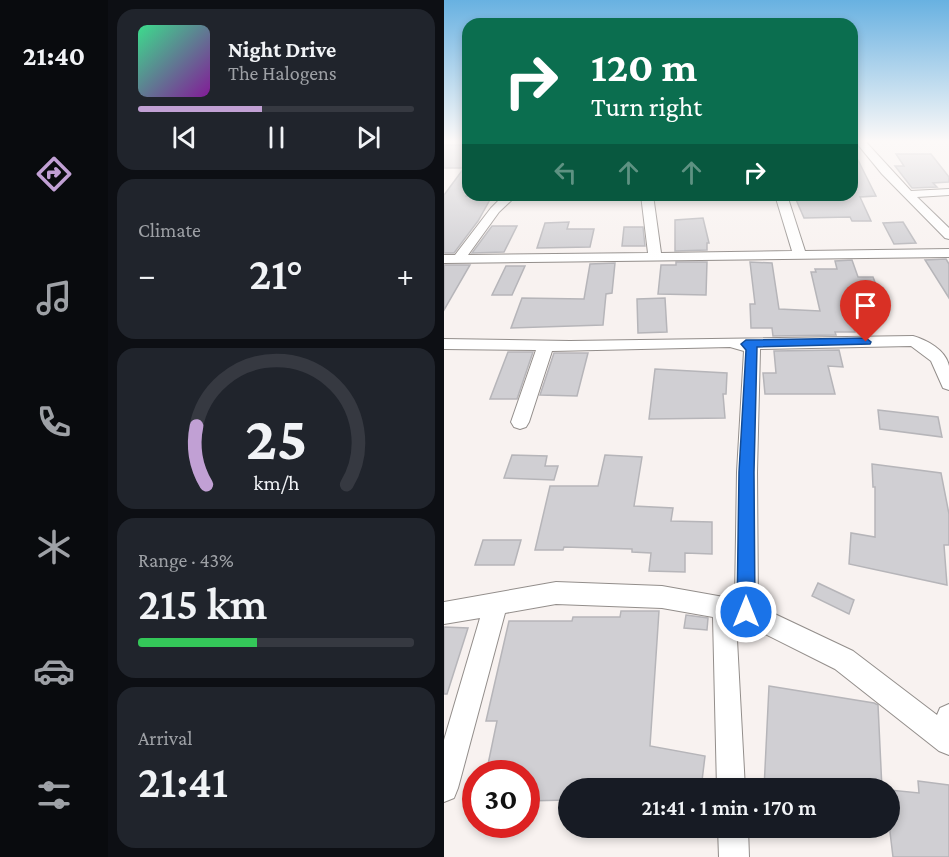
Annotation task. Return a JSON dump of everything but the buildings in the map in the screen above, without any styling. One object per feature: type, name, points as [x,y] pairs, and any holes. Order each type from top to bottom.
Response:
[{"type":"street","points":[[896,181],[949,235]]},
{"type":"street","points":[[908,194],[949,192]]},
{"type":"street","points":[[459,258],[495,210],[505,201]]},
{"type":"street","points":[[648,201],[655,255]]},
{"type":"street","points":[[783,201],[800,256]]},
{"type":"street","points":[[444,259],[655,255],[949,254]]},
{"type":"street","points":[[444,344],[570,346],[686,342],[746,344],[913,341],[925,345],[942,362],[949,384]]},
{"type":"street","points":[[520,422],[546,344]]},
{"type":"street","points":[[731,778],[735,611],[747,472],[752,349],[746,344]]},
{"type":"street","points":[[444,613],[556,593],[662,597],[735,611],[844,660],[948,732]]},
{"type":"street","points":[[444,788],[496,604]]},
{"type":"street","points":[[733,838],[734,857]]},
{"type":"route","points":[[746,612],[747,472],[752,349],[746,344],[866,342]]}]
